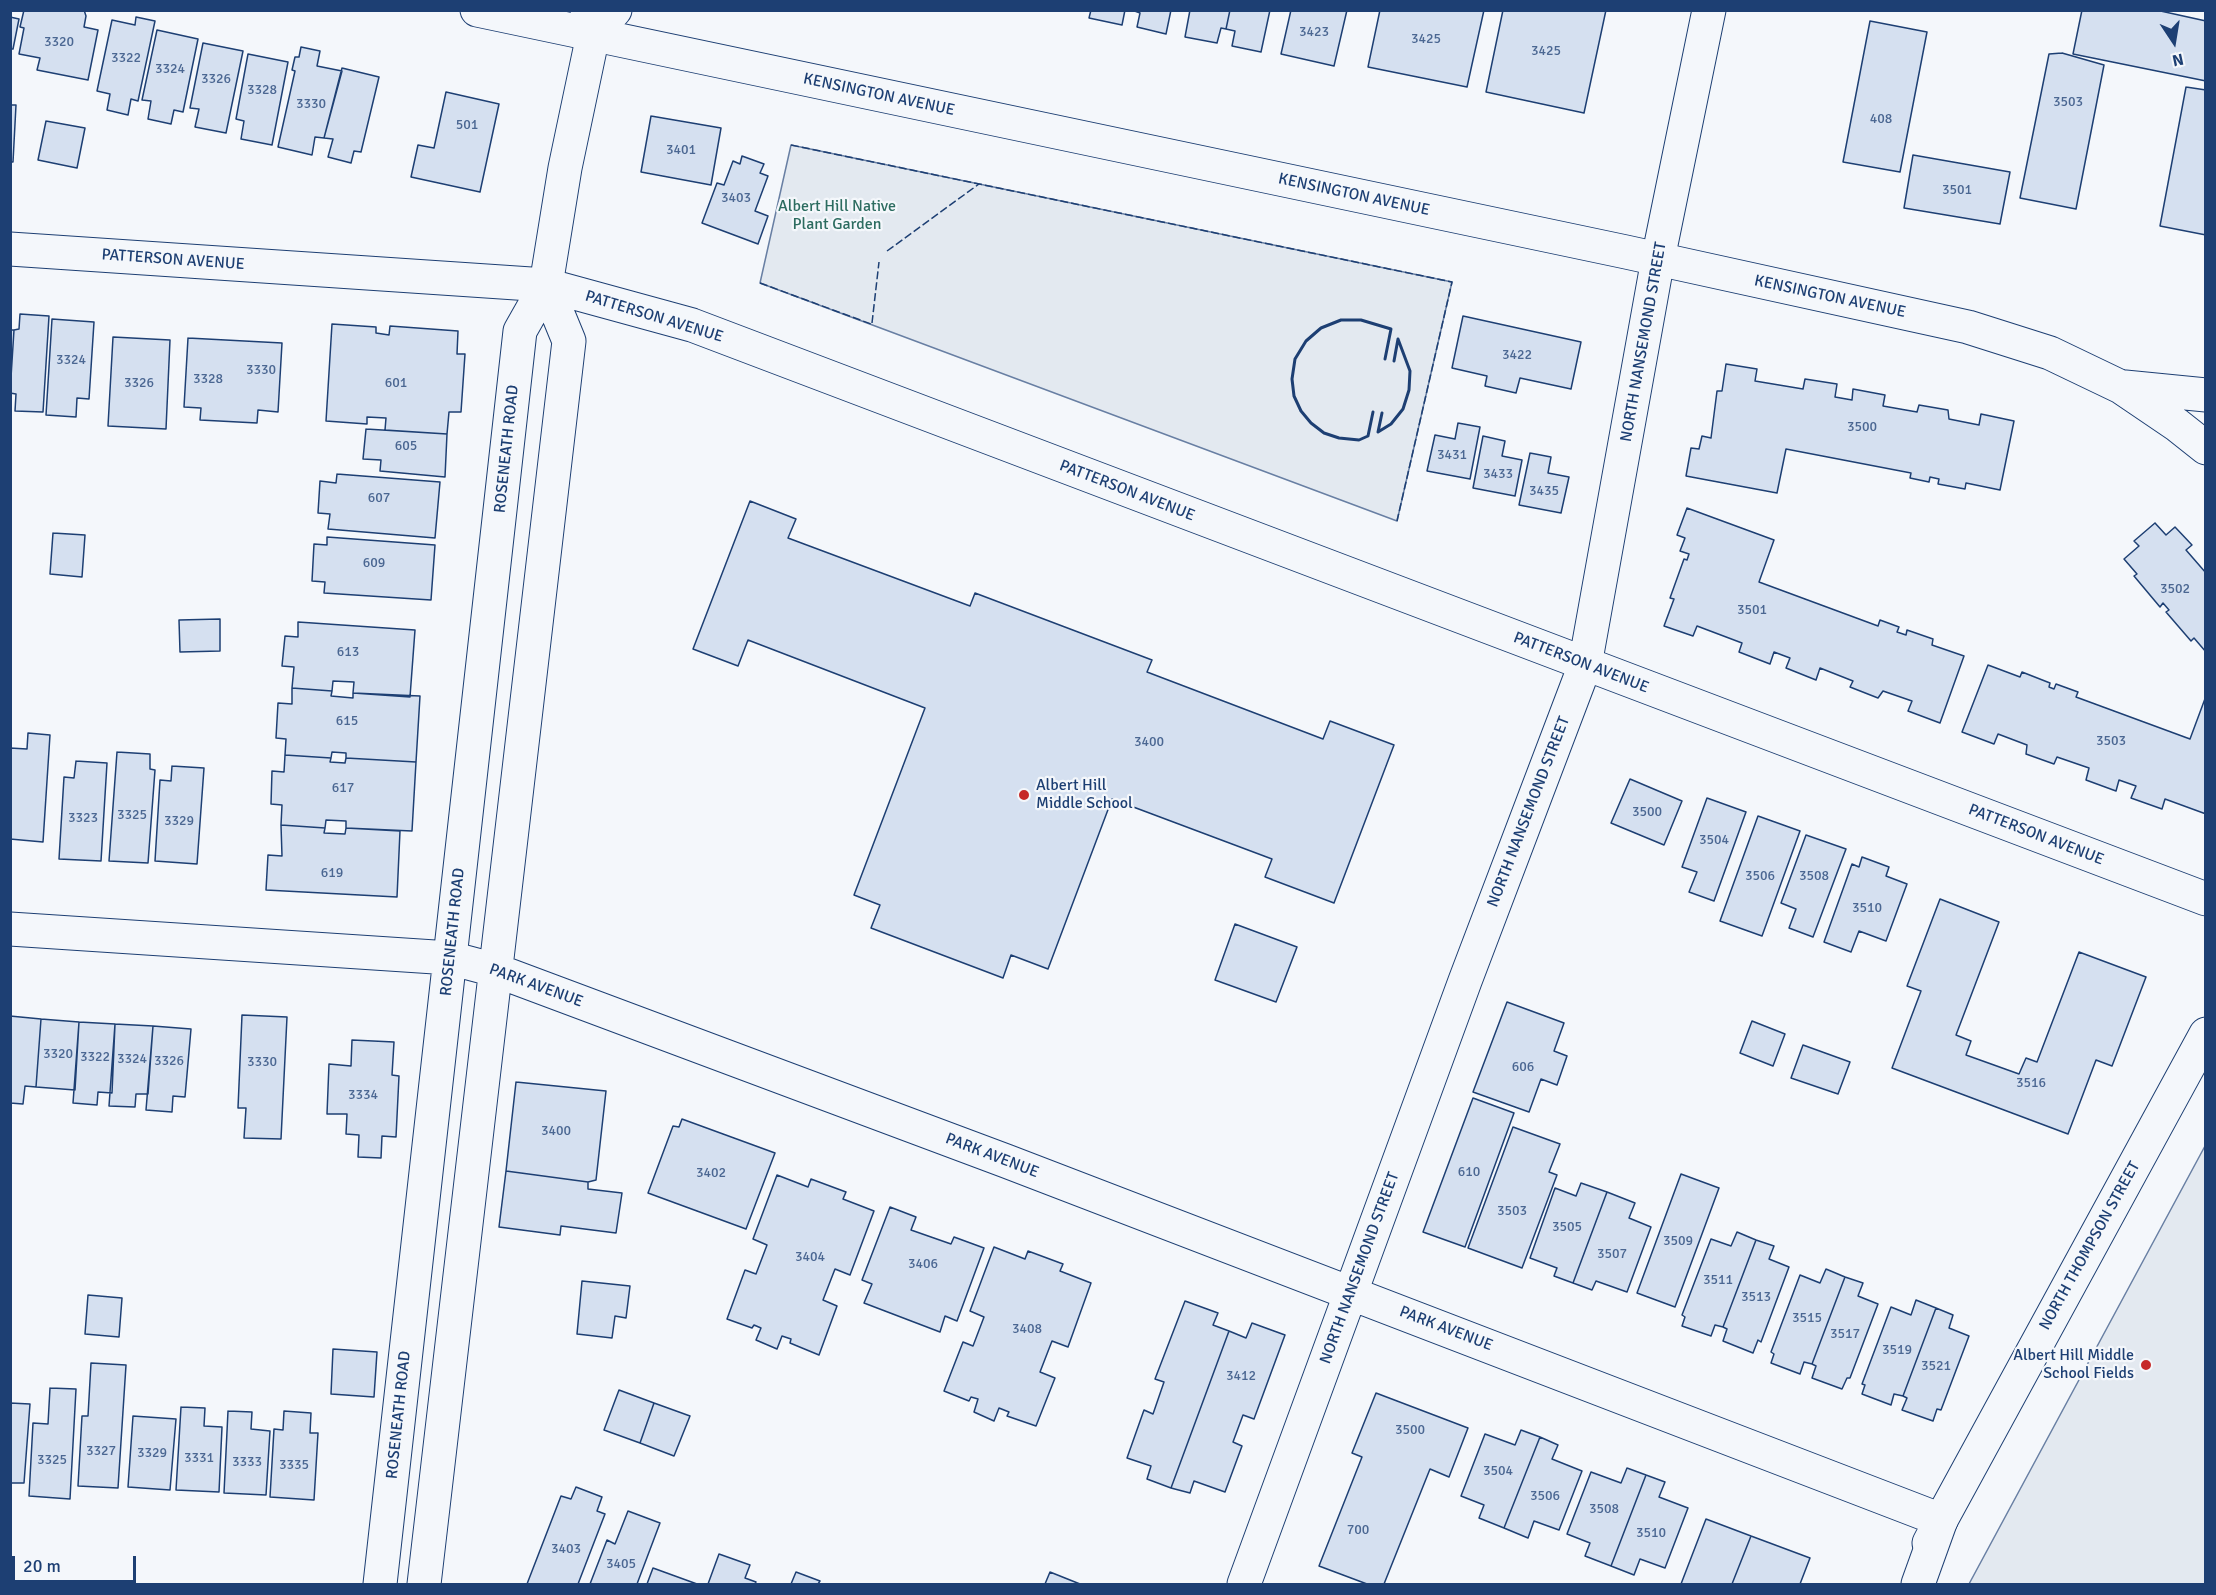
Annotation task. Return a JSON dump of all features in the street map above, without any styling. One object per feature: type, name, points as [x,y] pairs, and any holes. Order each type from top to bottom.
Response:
[{"type":"main road","name":"KENSINGTON AVENUE","points":[[477,10],[590,23],[1968,327],[2050,352],[2121,387],[2177,425],[2205,448]]},
{"type":"main road","name":"ROSENEATH ROAD","points":[[380,1584],[520,332],[546,285],[590,23],[615,10]]},
{"type":"main road","name":"NORTH NANSEMOND STREET","points":[[1244,1584],[1461,992],[1585,665],[1658,259],[1709,10]]},
{"type":"main road","name":"PATTERSON AVENUE","points":[[10,249],[546,285],[692,325],[2205,899]]},
{"type":"main road","points":[[424,1584],[569,341],[546,285]]},
{"type":"main road","points":[[2121,387],[2205,395]]},
{"type":"main road","name":"PARK AVENUE","points":[[10,929],[450,958],[495,970],[1006,1161],[1941,1520]]},
{"type":"main road","name":"NORTH THOMPSON STREET","points":[[1906,1584],[2205,1034]]},
{"type":"main road","points":[[1918,1584],[1941,1520]]},
{"type":"green space","name":"Albert Hill Native Plant Garden","points":[[791,145],[1452,282],[1397,521],[760,283]]},
{"type":"green space","name":"Albert Hill Middle School Fields","points":[[2205,1146],[2205,1584],[1969,1584]]},
{"type":"building","points":[[24,10],[84,10],[86,16],[84,27],[98,30],[88,80],[37,70],[40,58],[19,54],[24,28],[20,27]]},
{"type":"building","points":[[1091,10],[1125,10],[1122,25],[1089,18]]},
{"type":"building","points":[[1132,10],[1171,10],[1166,34],[1137,27],[1140,13]]},
{"type":"building","points":[[1190,10],[1230,10],[1226,29],[1221,28],[1217,43],[1185,37]]},
{"type":"building","points":[[1230,10],[1270,10],[1261,52],[1232,46],[1235,31],[1226,29]]},
{"type":"building","points":[[1291,10],[1347,10],[1334,66],[1281,54]]},
{"type":"building","points":[[1380,10],[1484,10],[1467,87],[1368,67]]},
{"type":"building","points":[[1503,10],[1606,10],[1584,113],[1486,92]]},
{"type":"building","points":[[2082,10],[2156,10],[2206,21],[2206,81],[2073,54]]},
{"type":"building","points":[[10,17],[19,19],[13,49],[10,49]]},
{"type":"building","points":[[136,17],[155,21],[138,101],[131,99],[128,115],[107,110],[110,94],[97,91],[112,20],[135,25]]},
{"type":"building","points":[[1870,21],[1927,32],[1900,172],[1843,162]]},
{"type":"building","points":[[157,30],[198,39],[183,112],[174,110],[171,124],[148,119],[151,101],[142,100]]},
{"type":"building","points":[[203,43],[243,51],[226,133],[195,127],[199,109],[190,108]]},
{"type":"building","points":[[301,47],[320,51],[317,66],[342,71],[324,138],[315,137],[312,155],[278,147],[295,71],[292,70],[295,57],[299,57]]},
{"type":"building","points":[[2062,53],[2104,65],[2076,209],[2020,198],[2049,54]]},
{"type":"building","points":[[248,54],[288,62],[272,145],[241,139],[244,121],[236,119]]},
{"type":"building","points":[[342,68],[379,77],[361,152],[354,151],[351,163],[328,157],[333,139],[324,138]]},
{"type":"building","points":[[2186,87],[2206,90],[2206,235],[2160,226]]},
{"type":"building","points":[[446,92],[499,104],[480,192],[411,177],[418,145],[434,148]]},
{"type":"building","points":[[10,105],[16,105],[13,162],[10,162]]},
{"type":"building","points":[[651,116],[721,128],[711,185],[641,172]]},
{"type":"building","points":[[46,121],[85,128],[77,168],[38,160]]},
{"type":"building","points":[[1913,155],[2010,172],[2000,224],[1904,208]]},
{"type":"building","points":[[742,156],[764,164],[760,173],[768,176],[755,211],[768,216],[758,244],[702,223],[717,183],[724,185],[733,161],[740,164]]},
{"type":"building","points":[[20,314],[49,316],[43,412],[15,411],[16,394],[10,393],[14,330],[19,329]]},
{"type":"building","points":[[1463,316],[1581,342],[1571,389],[1520,378],[1516,393],[1485,386],[1487,376],[1452,368]]},
{"type":"building","points":[[52,319],[94,322],[89,399],[77,398],[76,417],[46,415]]},
{"type":"building","points":[[332,324],[376,327],[376,333],[389,335],[390,326],[458,331],[457,354],[465,354],[461,412],[449,412],[447,434],[385,430],[386,418],[367,417],[367,424],[326,421]]},
{"type":"building","points":[[10,330],[14,330],[10,392]]},
{"type":"building","points":[[113,337],[170,340],[166,429],[108,426]]},
{"type":"building","points":[[188,338],[282,343],[278,412],[258,410],[257,423],[200,420],[201,408],[184,407]]},
{"type":"building","points":[[1726,364],[1757,369],[1755,381],[1803,389],[1805,379],[1837,384],[1835,397],[1852,400],[1853,389],[1885,395],[1883,406],[1917,412],[1919,405],[1948,410],[1949,419],[1979,425],[1981,414],[2014,421],[2000,490],[1966,483],[1965,489],[1938,484],[1939,479],[1930,477],[1929,482],[1910,478],[1911,473],[1786,449],[1777,493],[1686,476],[1691,448],[1699,449],[1702,436],[1711,438],[1717,391],[1722,391]]},
{"type":"building","points":[[1458,423],[1480,427],[1470,479],[1427,471],[1435,435],[1455,439]]},
{"type":"building","points":[[366,429],[447,434],[445,477],[380,471],[381,460],[363,459]]},
{"type":"building","points":[[1483,436],[1505,441],[1502,456],[1522,460],[1515,496],[1473,488]]},
{"type":"building","points":[[1530,453],[1551,457],[1548,473],[1569,477],[1561,513],[1519,505]]},
{"type":"building","points":[[337,474],[440,482],[435,538],[328,529],[330,514],[318,513],[320,481],[336,483]]},
{"type":"building","name":"Albert Hill Middle School","points":[[750,501],[796,519],[788,538],[970,606],[975,593],[1152,660],[1147,672],[1323,739],[1330,721],[1394,745],[1334,903],[1265,877],[1272,859],[1112,799],[1048,969],[1011,955],[1003,978],[871,928],[880,905],[854,895],[925,708],[748,640],[738,666],[693,649]]},
{"type":"building","points":[[1687,508],[1774,540],[1759,582],[1878,626],[1880,620],[1899,627],[1897,632],[1906,635],[1907,630],[1933,639],[1932,645],[1964,656],[1940,723],[1908,711],[1912,701],[1883,691],[1878,698],[1850,687],[1853,681],[1820,668],[1816,680],[1786,668],[1790,658],[1774,652],[1770,664],[1739,652],[1742,643],[1697,626],[1693,636],[1664,626],[1674,599],[1670,598],[1684,559],[1687,560],[1689,554],[1680,551],[1685,538],[1677,535]]},
{"type":"building","points":[[2155,523],[2166,535],[2175,527],[2192,545],[2186,550],[2206,573],[2206,652],[2194,638],[2191,641],[2166,612],[2169,610],[2163,603],[2160,607],[2134,576],[2137,574],[2124,559],[2139,546],[2134,541]]},
{"type":"building","points":[[53,533],[85,535],[82,577],[50,574]]},
{"type":"building","points":[[327,537],[435,545],[431,600],[324,593],[325,582],[312,581],[314,544],[327,545]]},
{"type":"building","points":[[220,619],[220,651],[180,652],[179,620]]},
{"type":"building","points":[[298,622],[415,630],[410,697],[353,693],[354,682],[333,681],[332,691],[292,688],[294,667],[282,666],[285,636],[298,637]]},
{"type":"building","points":[[1988,665],[2020,677],[2022,672],[2050,683],[2049,687],[2054,689],[2056,684],[2078,692],[2076,697],[2190,739],[2206,696],[2206,814],[2165,799],[2162,809],[2131,798],[2136,786],[2119,780],[2116,791],[2086,780],[2089,768],[2057,757],[2054,764],[2026,754],[2027,745],[1998,734],[1994,744],[1962,732]]},
{"type":"building","points":[[292,688],[332,691],[331,696],[353,698],[353,693],[420,696],[416,762],[346,758],[346,753],[332,752],[331,758],[285,755],[286,739],[276,738],[278,703],[292,704]]},
{"type":"building","points":[[28,733],[50,735],[43,842],[10,839],[10,748],[27,749]]},
{"type":"building","points":[[117,752],[150,754],[150,769],[155,770],[148,863],[109,861]]},
{"type":"building","points":[[285,755],[331,758],[330,762],[345,763],[346,758],[416,762],[412,831],[346,828],[346,821],[326,820],[325,828],[281,825],[282,805],[271,804],[272,771],[284,772]]},
{"type":"building","points":[[76,761],[107,763],[101,861],[59,859],[64,777],[74,778]]},
{"type":"building","points":[[172,766],[204,768],[197,864],[155,861],[160,780],[171,781]]},
{"type":"building","points":[[1630,779],[1682,801],[1664,845],[1611,823]]},
{"type":"building","points":[[1707,798],[1746,812],[1714,901],[1689,892],[1697,872],[1682,867]]},
{"type":"building","points":[[1758,816],[1800,831],[1762,936],[1720,921]]},
{"type":"building","points":[[281,825],[325,828],[324,833],[345,834],[346,828],[400,831],[397,897],[266,890],[268,855],[282,856]]},
{"type":"building","points":[[1806,835],[1846,849],[1813,937],[1789,928],[1796,909],[1781,903]]},
{"type":"building","points":[[1862,857],[1889,867],[1886,876],[1907,884],[1886,941],[1859,931],[1851,952],[1824,942],[1852,864],[1859,867]]},
{"type":"building","points":[[1940,899],[1999,922],[1956,1035],[1971,1041],[1966,1055],[2019,1074],[2026,1058],[2037,1062],[2079,952],[2146,977],[2112,1066],[2096,1060],[2068,1134],[1892,1068],[1921,991],[1907,986]]},
{"type":"building","points":[[1235,924],[1297,947],[1276,1002],[1215,980]]},
{"type":"building","points":[[1507,1002],[1564,1023],[1554,1051],[1567,1056],[1557,1085],[1541,1079],[1529,1112],[1473,1092]]},
{"type":"building","points":[[242,1015],[287,1017],[281,1139],[244,1138],[246,1108],[238,1108]]},
{"type":"building","points":[[10,1016],[41,1019],[36,1087],[25,1086],[23,1104],[10,1103]]},
{"type":"building","points":[[41,1019],[79,1022],[75,1090],[36,1087]]},
{"type":"building","points":[[1752,1021],[1785,1034],[1773,1066],[1740,1053]]},
{"type":"building","points":[[79,1022],[115,1024],[112,1093],[98,1092],[97,1105],[73,1103]]},
{"type":"building","points":[[115,1024],[153,1026],[148,1094],[136,1094],[135,1107],[109,1106]]},
{"type":"building","points":[[153,1026],[191,1029],[185,1097],[173,1096],[172,1112],[146,1110]]},
{"type":"building","points":[[352,1040],[394,1042],[392,1075],[399,1076],[396,1137],[382,1136],[381,1158],[358,1157],[359,1135],[346,1134],[347,1114],[327,1114],[329,1064],[351,1066]]},
{"type":"building","points":[[1803,1045],[1850,1062],[1838,1094],[1791,1078]]},
{"type":"building","points":[[516,1082],[606,1091],[596,1180],[588,1182],[506,1171]]},
{"type":"building","points":[[1473,1098],[1514,1113],[1465,1247],[1423,1232]]},
{"type":"building","points":[[682,1119],[775,1153],[746,1229],[648,1193],[673,1126],[679,1127]]},
{"type":"building","points":[[1513,1127],[1560,1144],[1549,1172],[1557,1175],[1522,1268],[1468,1248]]},
{"type":"building","points":[[506,1171],[588,1182],[588,1189],[622,1193],[616,1233],[561,1226],[560,1235],[499,1227]]},
{"type":"building","points":[[1681,1174],[1719,1188],[1675,1307],[1637,1293]]},
{"type":"building","points":[[777,1175],[808,1187],[811,1179],[846,1192],[843,1199],[874,1211],[850,1275],[835,1269],[823,1300],[837,1306],[819,1355],[790,1343],[791,1339],[782,1336],[777,1349],[756,1340],[761,1328],[754,1325],[752,1328],[727,1319],[745,1270],[756,1274],[767,1245],[753,1239]]},
{"type":"building","points":[[1581,1183],[1607,1192],[1573,1283],[1554,1276],[1557,1268],[1530,1258],[1555,1188],[1576,1196]]},
{"type":"building","points":[[1607,1192],[1635,1203],[1629,1218],[1651,1227],[1627,1292],[1596,1281],[1592,1290],[1573,1283]]},
{"type":"building","points":[[890,1207],[916,1217],[911,1230],[951,1244],[954,1237],[984,1248],[957,1321],[945,1316],[940,1332],[864,1303],[872,1284],[862,1280]]},
{"type":"building","points":[[1737,1232],[1756,1240],[1723,1327],[1715,1325],[1711,1336],[1682,1326],[1685,1317],[1682,1315],[1711,1239],[1731,1246]]},
{"type":"building","points":[[1756,1240],[1774,1246],[1769,1259],[1789,1267],[1761,1342],[1758,1340],[1753,1353],[1723,1341],[1727,1329],[1723,1327]]},
{"type":"building","points":[[994,1247],[1025,1259],[1028,1251],[1063,1264],[1060,1271],[1091,1283],[1068,1347],[1052,1341],[1040,1372],[1055,1378],[1036,1426],[1007,1416],[1009,1412],[999,1408],[994,1421],[974,1412],[978,1399],[971,1397],[969,1401],[944,1391],[963,1342],[973,1346],[984,1317],[970,1311]]},
{"type":"building","points":[[1826,1269],[1845,1277],[1812,1364],[1804,1362],[1800,1374],[1771,1363],[1774,1354],[1771,1352],[1800,1275],[1820,1283]]},
{"type":"building","points":[[1845,1277],[1863,1283],[1858,1296],[1878,1304],[1850,1378],[1847,1378],[1842,1389],[1812,1378],[1816,1366],[1812,1364]]},
{"type":"building","points":[[582,1281],[630,1286],[626,1318],[615,1316],[612,1338],[577,1334]]},
{"type":"building","points":[[88,1295],[122,1298],[119,1337],[85,1334]]},
{"type":"building","points":[[1916,1300],[1936,1308],[1903,1396],[1894,1394],[1891,1405],[1862,1394],[1865,1385],[1862,1384],[1891,1307],[1911,1315]]},
{"type":"building","points":[[1185,1301],[1218,1313],[1213,1325],[1229,1331],[1171,1488],[1147,1479],[1151,1466],[1127,1458],[1144,1410],[1153,1414],[1164,1382],[1155,1379]]},
{"type":"building","points":[[1936,1308],[1953,1315],[1949,1328],[1969,1336],[1941,1410],[1937,1409],[1933,1421],[1902,1410],[1907,1398],[1903,1396]]},
{"type":"building","points":[[1252,1323],[1285,1335],[1254,1419],[1243,1415],[1233,1442],[1242,1446],[1225,1492],[1194,1481],[1190,1493],[1171,1488],[1229,1331],[1246,1338]]},
{"type":"building","points":[[333,1349],[377,1352],[374,1397],[331,1394]]},
{"type":"building","points":[[91,1363],[126,1365],[118,1488],[78,1486],[82,1416],[88,1416]]},
{"type":"building","points":[[50,1388],[76,1389],[70,1499],[29,1496],[33,1423],[48,1424]]},
{"type":"building","points":[[619,1390],[654,1403],[640,1443],[604,1430]]},
{"type":"building","points":[[1376,1393],[1468,1428],[1449,1477],[1430,1469],[1384,1584],[1367,1584],[1319,1566],[1362,1457],[1352,1453]]},
{"type":"building","points":[[10,1403],[30,1404],[24,1483],[10,1483]]},
{"type":"building","points":[[654,1403],[690,1416],[674,1456],[640,1443]]},
{"type":"building","points":[[181,1407],[205,1408],[204,1426],[222,1427],[219,1492],[176,1490]]},
{"type":"building","points":[[228,1411],[252,1412],[251,1429],[270,1431],[266,1495],[224,1493]]},
{"type":"building","points":[[284,1411],[311,1413],[310,1433],[318,1433],[314,1500],[270,1497],[274,1429],[283,1430]]},
{"type":"building","points":[[133,1416],[176,1419],[170,1490],[128,1487]]},
{"type":"building","points":[[1521,1430],[1540,1437],[1504,1528],[1479,1518],[1484,1505],[1461,1496],[1485,1434],[1515,1445]]},
{"type":"building","points":[[1540,1437],[1558,1445],[1552,1459],[1582,1471],[1559,1530],[1534,1521],[1528,1538],[1504,1528]]},
{"type":"building","points":[[1627,1468],[1646,1475],[1611,1566],[1585,1556],[1590,1543],[1567,1534],[1591,1472],[1621,1483]]},
{"type":"building","points":[[1646,1475],[1665,1482],[1659,1497],[1688,1508],[1665,1568],[1640,1559],[1634,1575],[1611,1566]]},
{"type":"building","points":[[576,1487],[602,1497],[597,1511],[605,1514],[578,1584],[527,1584],[561,1496],[571,1499]]},
{"type":"building","points":[[628,1511],[660,1523],[637,1584],[590,1584],[607,1540],[615,1544]]},
{"type":"building","points":[[1706,1519],[1751,1536],[1732,1584],[1681,1584]]},
{"type":"building","points":[[1751,1536],[1810,1558],[1800,1584],[1732,1584]]},
{"type":"building","points":[[719,1554],[750,1565],[745,1578],[756,1582],[755,1584],[708,1584]]},
{"type":"building","points":[[653,1568],[697,1584],[647,1584]]},
{"type":"building","points":[[796,1572],[820,1581],[818,1584],[791,1584]]},
{"type":"building","points":[[1050,1572],[1080,1584],[1045,1584]]},
{"type":"fence","points":[[791,145],[1452,282],[1397,521]]},
{"type":"fence","points":[[887,251],[979,184]]},
{"type":"fence","points":[[872,323],[879,262]]},
{"type":"fence","points":[[760,283],[871,324]]},
{"type":"wall","points":[[1373,412],[1368,436],[1359,440],[1339,438],[1324,433],[1301,411],[1294,396],[1292,379],[1295,359],[1306,341],[1321,328],[1341,320],[1361,320],[1391,329],[1385,359]]},
{"type":"wall","points":[[1382,413],[1378,432],[1391,424],[1403,409],[1409,390],[1410,371],[1398,339],[1394,361]]},
{"type":"place","name":"Albert Hill Middle School","points":[[1024,795]]},
{"type":"place","name":"Albert Hill Middle School Fields","points":[[2146,1365]]}]
